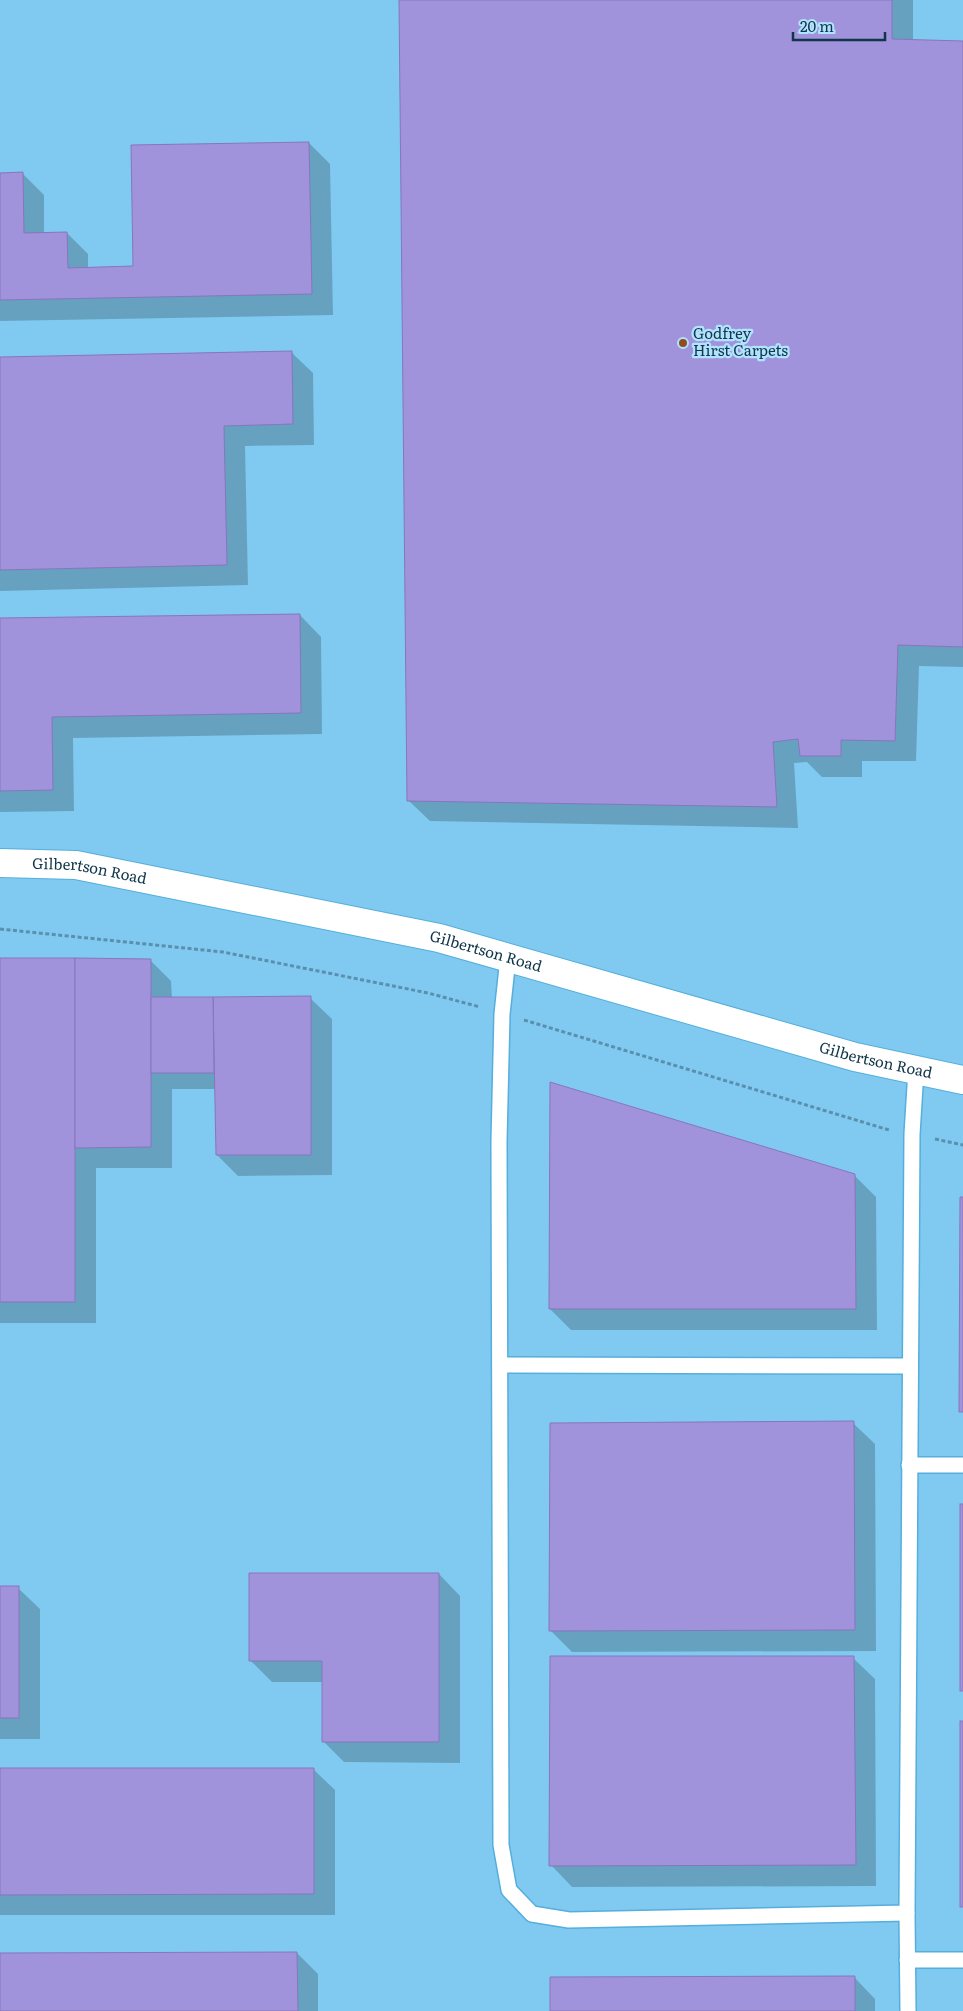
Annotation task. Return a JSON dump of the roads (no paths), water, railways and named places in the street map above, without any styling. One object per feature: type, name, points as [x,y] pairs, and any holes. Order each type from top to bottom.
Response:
[{"type":"street","name":"Gilbertson Road","points":[[0,863],[76,865],[439,938],[855,1057],[963,1080]]},
{"type":"lane","points":[[508,958],[502,1014],[499,1142],[501,1845],[509,1890],[532,1914],[569,1920],[907,1914]]},
{"type":"lane","points":[[908,2011],[909,1465],[912,1134],[916,1070]]},
{"type":"lane","points":[[500,1365],[910,1366]]},
{"type":"lane","points":[[909,1465],[963,1465]]},
{"type":"lane","points":[[907,1960],[963,1960]]},
{"type":"place","name":"Godfrey Hirst Carpets","points":[[683,343]]}]
